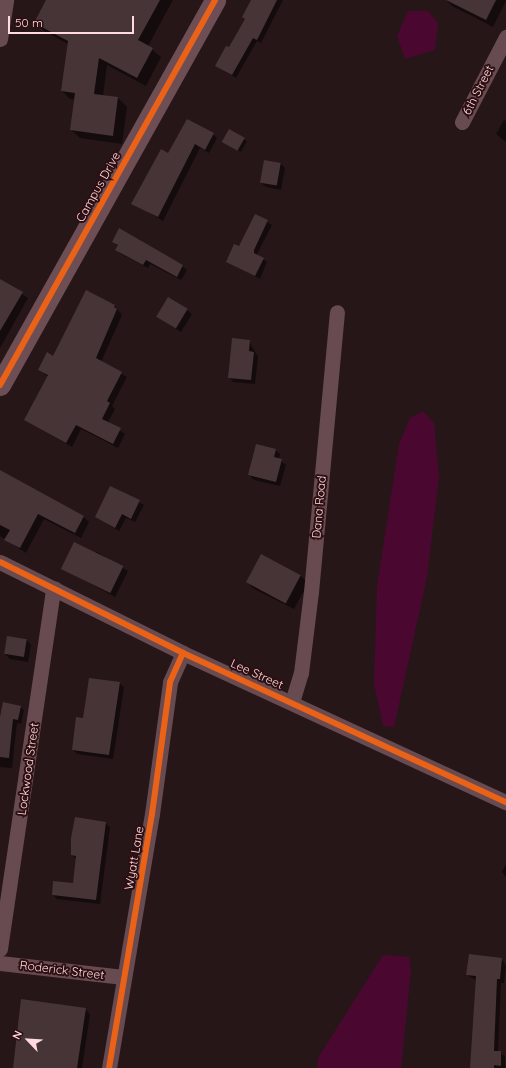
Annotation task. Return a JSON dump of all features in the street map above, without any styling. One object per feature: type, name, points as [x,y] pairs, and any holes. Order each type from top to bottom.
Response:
[{"type":"street","points":[[0,39],[6,0]]},
{"type":"street","name":"Campus Drive","points":[[0,385],[215,0]]},
{"type":"street","name":"6th Street","points":[[462,122],[506,37]]},
{"type":"street","name":"Dana Road","points":[[292,702],[301,673],[310,599],[337,312]]},
{"type":"street","name":"Lee Street","points":[[0,562],[183,653],[506,802]]},
{"type":"street","name":"Lockwood Street","points":[[0,949],[52,596],[56,589]]},
{"type":"street","name":"Wyatt Lane","points":[[109,1068],[123,977],[152,814],[170,682],[183,653]]},
{"type":"street","name":"Roderick Street","points":[[0,962],[123,977]]},
{"type":"shaded area","points":[[408,11],[428,11],[438,23],[435,50],[405,59],[397,36]]},
{"type":"shaded area","points":[[423,411],[434,423],[439,477],[427,577],[394,727],[383,726],[374,684],[377,586],[399,444],[410,418]]},
{"type":"shaded area","points":[[383,955],[409,957],[411,970],[401,1068],[317,1068],[318,1058]]},
{"type":"building","points":[[46,0],[160,0],[138,40],[153,48],[137,78],[99,58],[94,94],[118,97],[113,136],[70,130],[75,93],[61,91],[68,41],[34,23]]},
{"type":"building","points":[[251,0],[277,0],[257,40],[253,38],[232,75],[215,66],[226,46],[229,47],[245,19],[242,17]]},
{"type":"building","points":[[446,0],[496,0],[486,20]]},
{"type":"building","points":[[187,119],[214,133],[205,150],[195,144],[158,217],[131,204],[161,149],[168,153]]},
{"type":"building","points":[[229,129],[245,138],[237,151],[222,142]]},
{"type":"building","points":[[264,160],[281,163],[277,186],[260,183]]},
{"type":"building","points":[[255,214],[268,220],[254,250],[254,253],[264,258],[255,276],[226,262],[234,244],[239,246]]},
{"type":"building","points":[[119,228],[183,265],[177,277],[146,260],[143,265],[115,250],[118,245],[112,242]]},
{"type":"building","points":[[0,279],[23,292],[0,331]]},
{"type":"building","points":[[86,290],[115,305],[114,307],[117,309],[96,358],[122,372],[107,401],[110,403],[102,419],[121,428],[113,444],[76,425],[66,443],[24,420],[48,375],[38,370],[47,352],[53,356]]},
{"type":"building","points":[[168,297],[188,309],[176,329],[156,317]]},
{"type":"building","points":[[232,338],[250,340],[249,351],[254,352],[251,380],[228,378]]},
{"type":"building","points":[[256,444],[276,449],[274,457],[282,459],[276,482],[248,475]]},
{"type":"building","points":[[0,470],[84,516],[75,533],[38,514],[20,548],[4,540],[10,530],[0,525]]},
{"type":"building","points":[[110,486],[140,500],[131,519],[122,514],[115,528],[95,517]]},
{"type":"building","points":[[74,542],[123,566],[110,593],[61,569]]},
{"type":"building","points":[[261,554],[301,575],[286,603],[246,582]]},
{"type":"building","points":[[7,636],[27,639],[24,657],[4,654]]},
{"type":"building","points":[[89,678],[120,682],[109,755],[72,750],[76,717],[83,718]]},
{"type":"building","points":[[3,702],[21,706],[18,720],[13,719],[9,758],[0,757],[0,717]]},
{"type":"building","points":[[75,817],[106,822],[96,900],[52,895],[53,881],[73,883],[76,856],[71,855],[71,838]]},
{"type":"building","points":[[469,954],[502,958],[500,979],[497,979],[494,1051],[501,1051],[501,1066],[494,1065],[494,1068],[470,1068],[476,976],[466,975]]},
{"type":"building","points":[[21,999],[86,1008],[77,1068],[13,1068]]},
{"type":"cycle path","points":[[0,385],[215,0]]},
{"type":"cycle path","points":[[0,562],[183,653],[506,802]]},
{"type":"cycle path","points":[[109,1068],[152,814],[170,682],[183,653]]}]
